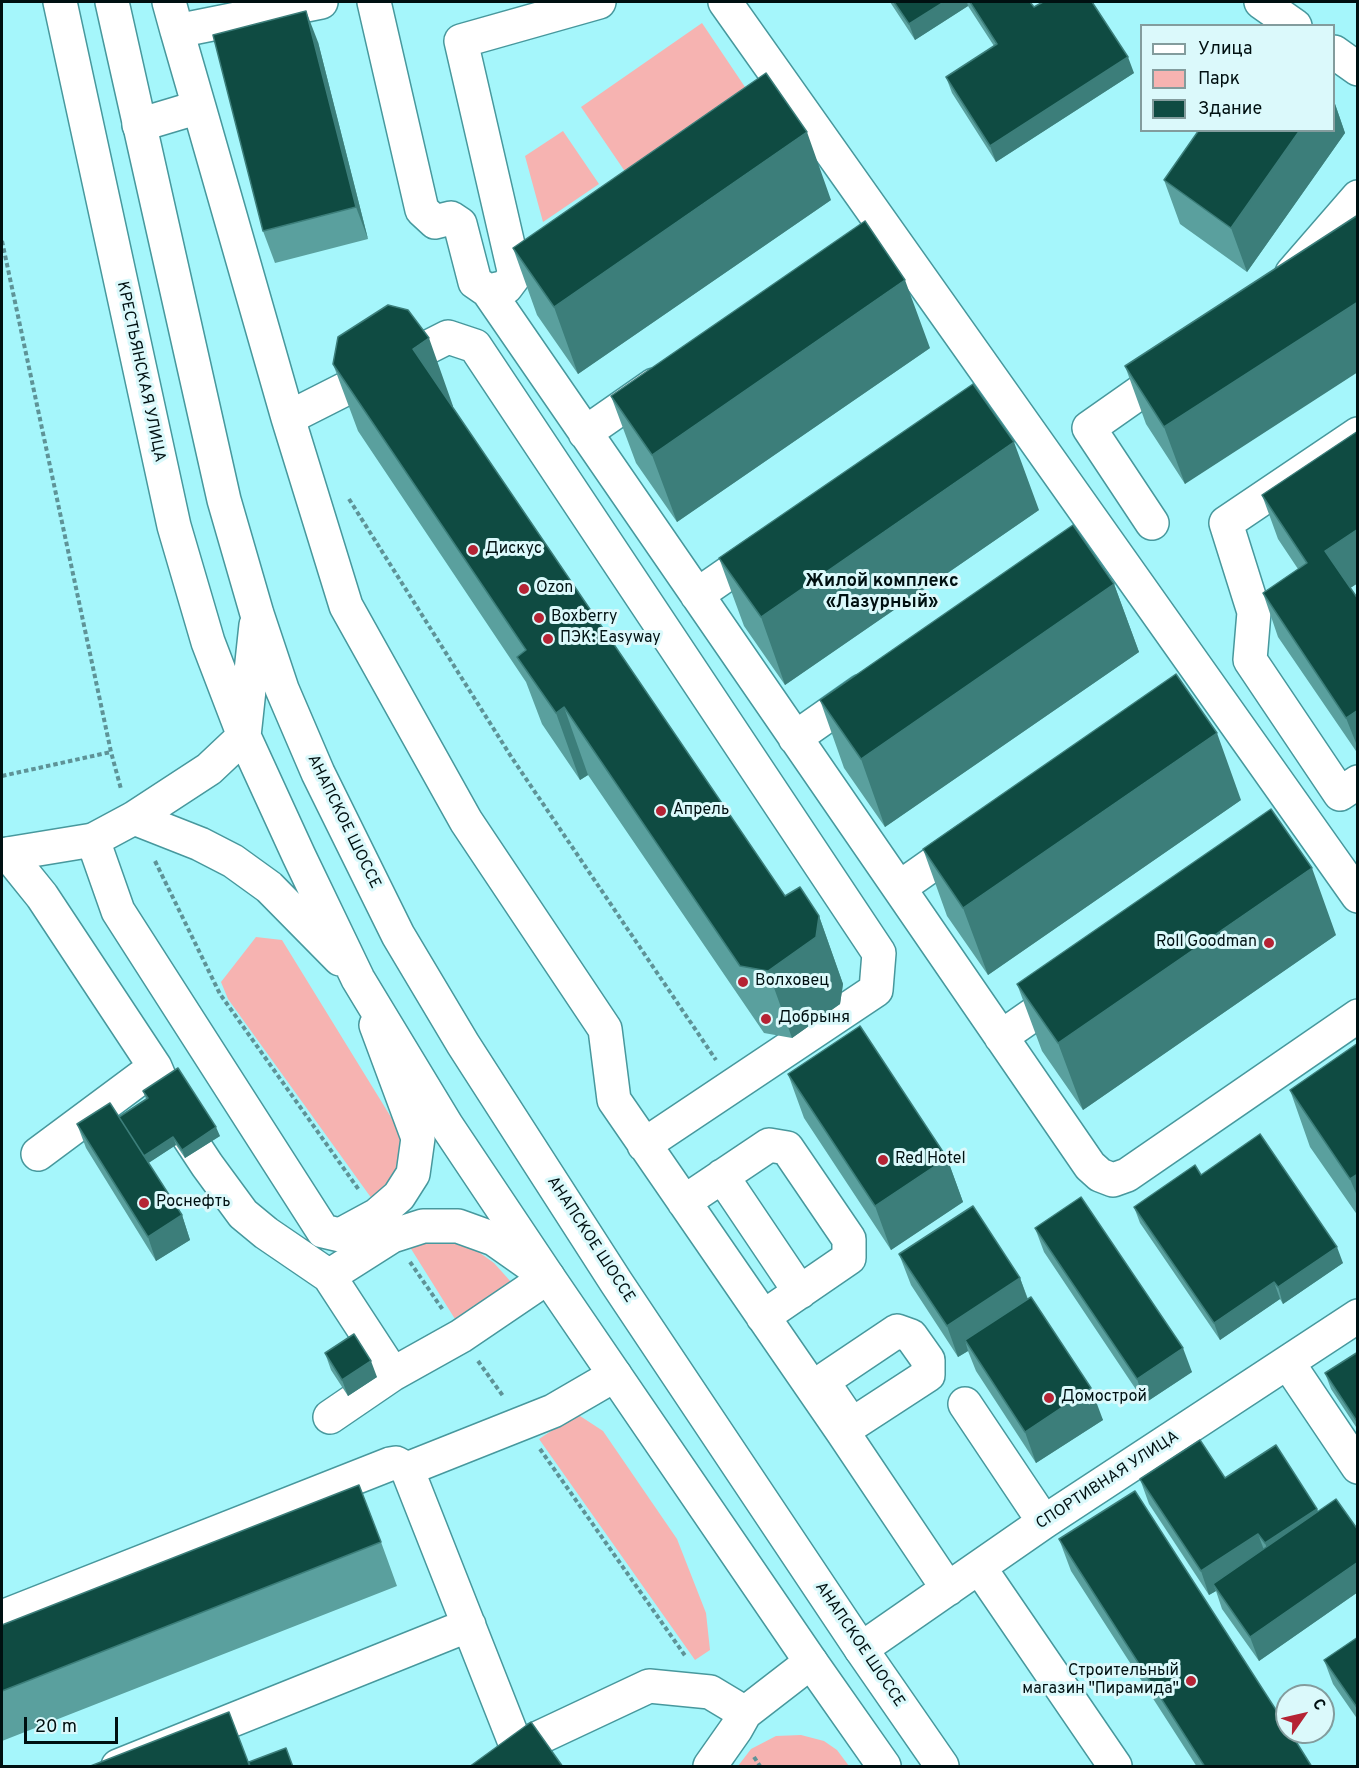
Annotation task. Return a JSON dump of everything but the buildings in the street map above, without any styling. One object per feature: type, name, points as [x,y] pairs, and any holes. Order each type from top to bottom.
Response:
[{"type":"main road","name":"КРЕСТЬЯНСКАЯ УЛИЦА","points":[[60,2],[174,526],[208,642],[244,736]]},
{"type":"main road","points":[[112,2],[224,500],[257,614],[244,736],[358,978],[418,1138],[412,1174],[385,1226],[329,1276]]},
{"type":"main road","points":[[321,2],[173,16],[288,418],[346,606],[466,821],[605,1029],[614,1100],[763,1317],[847,1428],[948,1589]]},
{"type":"main road","points":[[374,2],[422,210],[435,222],[451,218],[460,224],[475,282],[488,291],[1090,1166],[1100,1176],[1113,1180],[1127,1175],[1358,1016]]},
{"type":"main road","points":[[488,291],[506,287],[515,275],[461,41],[505,14],[599,2]]},
{"type":"main road","points":[[725,2],[997,385],[1088,534],[1192,682],[1308,825],[1358,896]]},
{"type":"main road","points":[[1261,2],[1292,24]]},
{"type":"main road","points":[[1335,53],[1358,69]]},
{"type":"main road","points":[[139,125],[199,107]]},
{"type":"main road","points":[[1270,293],[1287,278],[1358,197]]},
{"type":"main road","points":[[856,247],[885,227]]},
{"type":"main road","points":[[288,418],[448,337],[475,346],[879,953],[876,990],[644,1145]]},
{"type":"main road","points":[[1152,523],[1089,428],[1200,350]]},
{"type":"main road","points":[[585,432],[682,366]]},
{"type":"main road","points":[[968,405],[997,385]]},
{"type":"main road","points":[[1358,434],[1226,523],[1254,612],[1250,660],[1340,794],[1358,782]]},
{"type":"main road","points":[[697,595],[784,534]]},
{"type":"main road","name":"АНАПСКОЕ ШОССЕ","points":[[257,614],[282,689],[318,773],[398,935],[451,1024],[616,1282],[942,1767]]},
{"type":"main road","points":[[795,738],[883,676]]},
{"type":"main road","points":[[5,854],[93,840],[134,818],[209,769],[244,736]]},
{"type":"main road","points":[[134,818],[201,844],[233,861],[268,887],[358,978],[447,1126],[884,1767]]},
{"type":"main road","points":[[1279,845],[1308,825]]},
{"type":"main road","points":[[899,888],[987,826]]},
{"type":"main road","points":[[93,840],[118,911],[323,1231],[340,1235],[385,1226],[458,1226],[494,1239],[548,1277]]},
{"type":"main road","points":[[5,854],[42,896],[155,1066],[178,1121],[243,1214],[266,1233],[329,1276],[393,1374]]},
{"type":"main road","points":[[1001,1036],[1087,977]]},
{"type":"main road","points":[[38,1154],[155,1066]]},
{"type":"main road","points":[[684,1202],[769,1145],[788,1148],[849,1239],[849,1258],[763,1317]]},
{"type":"main road","points":[[722,1176],[800,1292]]},
{"type":"main road","points":[[330,1417],[393,1374],[461,1336],[548,1277]]},
{"type":"main road","name":"СПОРТИВНАЯ УЛИЦА","points":[[861,1649],[1044,1522],[1358,1316]]},
{"type":"main road","points":[[1288,1363],[1358,1467]]},
{"type":"main road","points":[[407,1469],[553,1411],[615,1375]]},
{"type":"main road","points":[[965,1404],[1044,1522]]},
{"type":"main road","points":[[2,1617],[396,1463],[407,1469],[469,1625],[506,1755],[649,1686],[710,1692],[741,1721]]},
{"type":"main road","points":[[979,1567],[1115,1767]]},
{"type":"main road","points":[[118,1767],[469,1625]]},
{"type":"main road","points":[[711,1766],[741,1721],[811,1662]]},
{"type":"path","points":[[2,242],[111,752],[121,790],[134,818],[220,994],[710,1692]]},
{"type":"path","points":[[343,490],[512,758],[734,1085]]},
{"type":"path","points":[[2,776],[111,752]]},
{"type":"path","points":[[741,1721],[760,1767]]},
{"type":"green space","points":[[702,23],[747,90],[626,173],[581,107]]},
{"type":"green space","points":[[563,131],[599,184],[543,222],[525,156]]},
{"type":"green space","points":[[256,937],[282,940],[402,1135],[399,1167],[390,1181],[372,1199],[228,999],[221,982]]},
{"type":"green space","points":[[447,1240],[473,1248],[494,1263],[512,1283],[455,1319],[408,1244]]},
{"type":"green space","points":[[577,1414],[603,1431],[677,1539],[706,1613],[710,1650],[695,1660],[539,1439]]},
{"type":"green space","points":[[801,1735],[824,1741],[837,1750],[849,1766],[738,1766],[751,1749],[776,1736]]},
{"type":"place","name":"Дискус","points":[[473,550]]},
{"type":"place","name":"Ozon","points":[[524,589]]},
{"type":"place","name":"Boxberry","points":[[539,618]]},
{"type":"place","name":"ПЭК: Easyway","points":[[548,639]]},
{"type":"place","name":"Апрель","points":[[661,811]]},
{"type":"place","name":"Roll Goodman","points":[[1269,943]]},
{"type":"place","name":"Волховец","points":[[743,982]]},
{"type":"place","name":"Добрыня","points":[[766,1019]]},
{"type":"place","name":"Red Hotel","points":[[883,1160]]},
{"type":"place","name":"Роснефть","points":[[144,1203]]},
{"type":"place","name":"Домострой","points":[[1049,1398]]},
{"type":"place","name":"Строительный магазин \"Пирамида\"","points":[[1191,1681]]},
{"type":"district","name":"Жилой комплекс «Лазурный»","points":[[882,592]]}]
